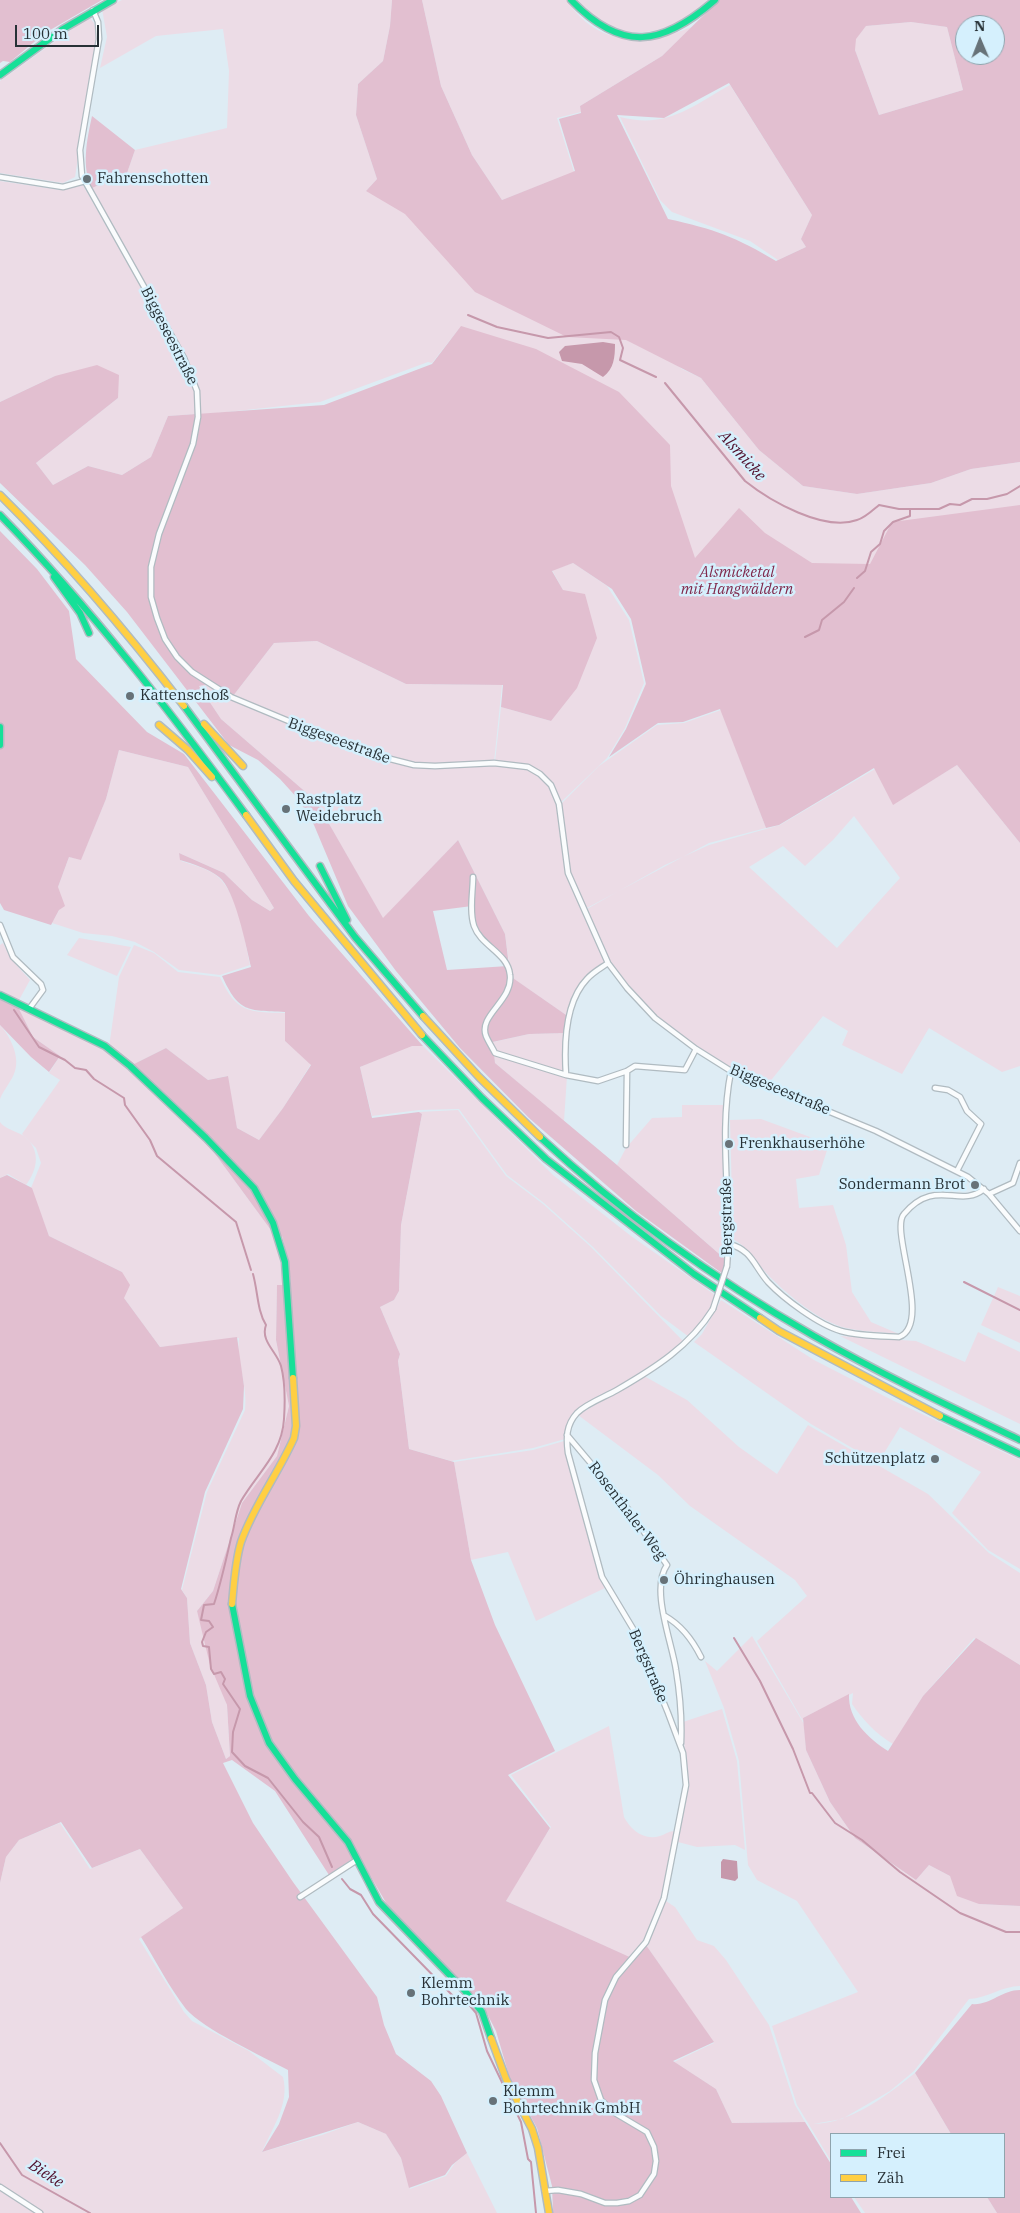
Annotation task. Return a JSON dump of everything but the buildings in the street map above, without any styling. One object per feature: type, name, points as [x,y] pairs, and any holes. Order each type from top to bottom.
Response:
[{"type":"main road","points":[[0,75],[57,34],[112,0]]},
{"type":"main road","points":[[571,0],[584,15],[600,27],[620,34],[644,38],[681,28],[715,0]]},
{"type":"main road","points":[[0,496],[40,532],[81,579],[186,710],[356,938],[457,1054],[553,1149],[634,1215],[708,1268],[788,1320],[900,1382],[1020,1440]]},
{"type":"main road","points":[[0,515],[51,567],[138,669],[294,882],[414,1026],[482,1098],[546,1159],[694,1274],[779,1331],[899,1396],[1020,1454]]},
{"type":"main road","points":[[51,567],[56,580],[80,613],[88,633]]},
{"type":"main road","points":[[186,710],[203,724],[215,739],[243,766]]},
{"type":"main road","points":[[159,724],[188,750],[218,784],[226,789]]},
{"type":"main road","points":[[0,727],[0,745]]},
{"type":"main road","points":[[320,866],[356,938]]},
{"type":"main road","points":[[0,995],[105,1046],[130,1066],[237,1169],[254,1188],[273,1223],[285,1262],[296,1426],[294,1438],[285,1458],[257,1506],[241,1543],[236,1565],[233,1598],[236,1633],[250,1696],[269,1743],[295,1779],[335,1826],[386,1911],[465,1991],[482,2012],[506,2079],[532,2130],[538,2148],[549,2213]]},
{"type":"street","name":"Biggeseestraße","points":[[94,10],[98,22],[99,39],[80,150],[80,165],[85,181],[184,358],[197,391],[198,417],[193,444],[159,534],[152,567],[151,597],[165,639],[192,672],[210,685],[254,708],[363,752],[414,765],[494,763],[528,767],[540,774],[551,785],[559,804],[568,872],[608,963],[627,988],[655,1018],[696,1049],[731,1071],[876,1131],[957,1171],[984,1189],[1019,1229]]},
{"type":"street","points":[[0,177],[63,187],[85,181]]},
{"type":"street","points":[[473,876],[472,914],[474,926],[478,934],[508,966],[510,976],[508,993],[485,1024],[485,1034],[495,1052],[566,1075],[598,1081],[627,1072],[635,1066],[685,1070],[696,1049]]},
{"type":"street","points":[[0,925],[2,940],[13,957],[41,984],[43,990],[29,1009]]},
{"type":"street","points":[[566,1075],[565,1060],[571,1007],[587,978],[608,963]]},
{"type":"street","name":"Bergstraße","points":[[546,2191],[558,2190],[581,2194],[605,2203],[617,2204],[629,2201],[640,2195],[654,2174],[654,2146],[647,2132],[615,2113],[601,2100],[594,2080],[595,2053],[605,2000],[616,1977],[646,1942],[665,1896],[686,1785],[680,1744],[635,1632],[602,1577],[568,1453],[567,1435],[568,1428],[578,1412],[668,1358],[699,1331],[713,1309],[727,1266],[729,1244],[724,1116],[731,1071]]},
{"type":"street","points":[[626,1145],[627,1072]]},
{"type":"street","points":[[935,1088],[948,1090],[960,1097],[968,1111],[981,1124],[957,1171]]},
{"type":"street","points":[[989,1194],[1013,1183],[1020,1163]]},
{"type":"street","points":[[729,1244],[744,1250],[769,1283],[792,1302],[824,1323],[841,1331],[899,1337],[907,1332],[911,1320],[908,1269],[899,1228],[903,1214],[931,1194],[969,1196],[984,1189]]},
{"type":"street","name":"Rosenthaler Weg","points":[[567,1435],[621,1499],[667,1565],[663,1572],[661,1587],[665,1616]]},
{"type":"street","points":[[665,1616],[679,1693],[680,1744]]},
{"type":"street","points":[[665,1616],[672,1620],[689,1639],[701,1657]]},
{"type":"street","points":[[300,1897],[357,1860]]},
{"type":"street","points":[[0,2187],[40,2213]]},
{"type":"green space","points":[[0,0],[102,0],[45,33],[10,62],[3,61],[0,63]]},
{"type":"green space","name":"Alsmicketal mit Hangwäldern","points":[[122,0],[392,0],[390,26],[383,61],[358,84],[356,115],[377,179],[366,191],[492,211],[682,369],[701,378],[759,450],[803,486],[857,494],[931,483],[971,469],[1020,462],[1020,512],[854,588],[637,706],[646,682],[645,647],[617,586],[311,409],[423,378],[461,326],[432,363],[428,362],[320,402],[199,415],[198,391],[185,358],[92,188],[127,173],[135,150],[227,128],[229,71],[223,29],[156,36],[100,68],[107,37],[102,9]]},
{"type":"green space","points":[[392,0],[422,0],[441,86],[472,155],[502,200],[575,171],[559,119],[581,113],[580,106],[662,56],[719,0],[1020,0],[1020,462],[971,469],[931,483],[857,494],[803,486],[759,450],[701,378],[626,340],[567,337],[475,292],[405,214],[366,191],[377,179],[356,115],[358,84],[383,61],[390,26]],"holes":[[[955,15],[1005,15],[1005,65],[957,65],[963,90],[879,115],[855,50],[856,39],[866,26],[911,22],[947,27],[955,58]],[[729,83],[812,215],[801,239],[806,247],[776,261],[724,235],[699,226],[668,219],[617,115],[664,118]]]},
{"type":"green space","points":[[422,0],[567,0],[579,16],[593,27],[608,34],[624,38],[657,37],[692,27],[662,56],[580,106],[581,112],[557,118],[574,172],[502,200],[472,155],[441,86]]},
{"type":"green space","points":[[576,0],[709,0],[700,9],[658,30],[628,32],[600,22]]},
{"type":"green space","points":[[89,17],[94,23],[97,34],[75,177],[63,183],[0,173],[0,81]]},
{"type":"green space","points":[[911,22],[947,27],[955,65],[957,65],[963,90],[879,115],[855,50],[855,39],[866,26]]},
{"type":"green space","points":[[730,85],[812,215],[801,239],[806,247],[778,260],[750,241],[672,212],[660,200],[620,117],[637,120],[665,118],[690,108]]},
{"type":"green space","points":[[92,116],[135,150],[127,173],[92,188],[86,162]]},
{"type":"green space","points":[[0,181],[61,190],[83,185],[182,359],[196,391],[196,414],[168,416],[151,457],[122,475],[88,466],[53,485],[36,463],[118,398],[55,376],[0,402]]},
{"type":"green space","name":"Alsmicketal mit Hangwäldern","points":[[461,326],[536,349],[619,392],[670,445],[671,486],[695,558],[739,508],[765,533],[812,563],[870,564],[892,522],[1020,505],[1020,843],[957,765],[893,805],[874,768],[779,825],[766,828],[720,709],[683,722],[658,723],[609,757],[626,729],[646,684],[631,619],[612,589],[573,563],[552,571],[563,590],[585,594],[597,638],[577,688],[551,721],[501,707],[503,685],[406,684],[317,641],[274,643],[233,696],[209,684],[199,686],[221,719],[316,801],[383,918],[458,840],[505,934],[509,966],[485,941],[475,926],[472,906],[433,911],[447,970],[508,966],[510,976],[569,1017],[567,1033],[529,1034],[488,1043],[494,1053],[495,1063],[725,1259],[723,1274],[636,1211],[529,1118],[460,1048],[396,971],[348,906],[314,825],[299,800],[280,779],[258,760],[229,745],[127,612],[85,565],[0,483],[0,402],[55,376],[97,365],[119,375],[118,398],[36,463],[53,485],[88,466],[122,475],[151,457],[168,416],[324,405],[432,364]]},
{"type":"green space","points":[[0,531],[37,569],[69,611],[76,659],[147,732],[184,754],[309,916],[423,1046],[412,1046],[360,1067],[372,1118],[419,1112],[422,1114],[401,1225],[399,1291],[394,1300],[380,1307],[400,1354],[398,1361],[409,1449],[454,1462],[471,1560],[495,1625],[555,1751],[508,1775],[550,1828],[506,1901],[634,1959],[646,1945],[714,2042],[673,2061],[716,2089],[732,2123],[805,2122],[830,2162],[830,2198],[852,2198],[861,2213],[553,2213],[552,2186],[537,2128],[510,2079],[496,2031],[481,2002],[395,1918],[358,1855],[329,1875],[275,1791],[232,1760],[223,1763],[253,1823],[293,1882],[377,1997],[384,2025],[396,2054],[431,2081],[441,2096],[467,2153],[452,2165],[445,2175],[409,2188],[401,2158],[386,2134],[358,2122],[262,2152],[279,2124],[289,2097],[288,2070],[205,2025],[186,2009],[174,1992],[141,1937],[183,1908],[140,1849],[92,1868],[61,1822],[19,1840],[6,1857],[0,1883],[0,1178],[7,1175],[32,1188],[49,1236],[122,1272],[130,1285],[124,1298],[160,1347],[237,1337],[244,1386],[243,1409],[205,1492],[181,1589],[187,1598],[190,1643],[206,1685],[212,1722],[226,1759],[230,1756],[227,1705],[210,1665],[197,1611],[213,1591],[242,1503],[277,1456],[289,1406],[276,1340],[277,1285],[291,1285],[288,1260],[282,1236],[276,1237],[196,1128],[132,1065],[166,1048],[208,1080],[228,1076],[237,1128],[259,1140],[311,1065],[285,1041],[285,1012],[262,1011],[239,1003],[222,976],[251,967],[235,905],[225,883],[219,877],[205,869],[180,860],[179,853],[224,873],[252,900],[270,911],[274,908],[188,767],[119,750],[106,799],[81,860],[69,857],[58,887],[65,906],[59,910],[51,925],[4,910],[0,903]]},
{"type":"green space","points":[[573,563],[607,586],[629,620],[644,683],[625,728],[607,758],[560,803],[548,782],[535,771],[518,765],[495,762],[501,707],[551,721],[563,590],[552,570]]},
{"type":"green space","points":[[317,641],[406,684],[502,685],[494,762],[433,765],[390,758],[321,734],[233,696],[274,643]]},
{"type":"green space","points":[[206,685],[252,709],[362,753],[390,762],[413,766],[494,764],[528,768],[540,775],[550,785],[558,805],[567,873],[606,961],[582,983],[569,1017],[511,977],[505,934],[458,840],[383,919],[316,801],[221,719],[199,686]]},
{"type":"green space","points":[[721,710],[766,828],[709,843],[585,909],[569,872],[561,804],[599,766],[657,725],[684,723]]},
{"type":"green space","points":[[119,750],[188,767],[274,908],[270,911],[252,900],[224,873],[179,853],[181,861],[203,868],[214,874],[228,890],[238,910],[250,965],[220,975],[179,970],[154,952],[135,942],[112,936],[83,933],[52,923],[59,910],[58,887],[69,857],[81,859],[106,799]]},
{"type":"green space","points":[[957,765],[1020,843],[1020,1066],[1002,1072],[929,1028],[902,1074],[842,1045],[848,1031],[823,1016],[768,1084],[722,1063],[679,1036],[659,1020],[624,983],[610,962],[585,910],[665,865],[709,845],[780,825],[875,769],[893,804]],"holes":[[[854,816],[900,878],[837,948],[749,867],[783,846],[805,866],[833,840]]]},
{"type":"green space","points":[[79,938],[131,947],[117,976],[67,955]]},
{"type":"green space","points":[[3,943],[11,959],[30,980],[19,1000],[0,990],[0,945]]},
{"type":"green space","points":[[134,945],[154,953],[178,972],[220,977],[232,998],[245,1008],[253,1011],[285,1013],[285,1041],[311,1064],[283,1108],[259,1140],[237,1128],[227,1076],[208,1080],[166,1048],[132,1065],[109,1047],[119,977]]},
{"type":"green space","points":[[0,998],[18,1007],[33,1037],[60,1056],[49,1072],[31,1057],[0,1025]]},
{"type":"green space","points":[[18,1007],[79,1034],[107,1051],[201,1135],[276,1237],[284,1286],[277,1286],[276,1340],[289,1406],[277,1456],[242,1503],[213,1591],[197,1611],[227,1705],[230,1756],[226,1759],[212,1722],[206,1685],[190,1643],[187,1598],[182,1590],[207,1492],[245,1410],[239,1338],[160,1347],[124,1298],[122,1272],[49,1236],[31,1188],[41,1163],[36,1148],[22,1134],[60,1080],[49,1073],[60,1056],[33,1037]]},
{"type":"green space","points":[[0,1025],[13,1046],[16,1065],[14,1075],[0,1099]]},
{"type":"green space","points":[[567,1033],[565,1074],[495,1052],[489,1043],[529,1034]]},
{"type":"green space","points":[[412,1045],[423,1046],[553,1175],[631,1236],[715,1295],[709,1312],[689,1337],[661,1316],[593,1247],[544,1203],[507,1175],[459,1109],[419,1110],[372,1116],[360,1067]]},
{"type":"green space","points":[[494,1053],[523,1064],[567,1076],[564,1121],[495,1063]]},
{"type":"green space","points":[[682,1105],[725,1105],[727,1243],[724,1258],[617,1165],[626,1148],[652,1118],[682,1117]]},
{"type":"green space","points":[[458,1110],[506,1176],[543,1204],[591,1247],[684,1342],[642,1374],[577,1411],[566,1428],[565,1439],[533,1448],[451,1461],[409,1449],[398,1361],[400,1354],[380,1307],[394,1300],[399,1291],[401,1225],[422,1114],[419,1112]]},
{"type":"green space","points":[[761,1119],[829,1144],[819,1175],[796,1179],[799,1208],[833,1205],[846,1245],[852,1292],[871,1322],[899,1334],[846,1328],[815,1314],[786,1292],[770,1277],[744,1246],[733,1239],[730,1120]]},
{"type":"green space","points":[[0,1122],[24,1136],[33,1147],[36,1160],[35,1166],[26,1185],[8,1174],[0,1178]]},
{"type":"green space","points":[[998,1287],[1020,1296],[1020,1343],[981,1325]]},
{"type":"green space","points":[[721,1300],[814,1360],[892,1400],[1020,1460],[1020,1569],[988,1550],[952,1513],[981,1472],[900,1427],[878,1463],[811,1424],[694,1342],[702,1334]]},
{"type":"green space","points":[[978,1332],[1020,1352],[1020,1424],[840,1336],[916,1341],[965,1362]]},
{"type":"green space","points":[[644,1376],[687,1400],[739,1447],[777,1474],[808,1425],[928,1494],[989,1553],[1020,1573],[1020,1665],[974,1638],[923,1696],[893,1744],[875,1731],[861,1716],[852,1704],[853,1693],[803,1718],[803,1721],[757,1641],[807,1596],[795,1580],[690,1506],[658,1475],[578,1415]]},
{"type":"green space","points":[[564,1441],[605,1588],[536,1621],[508,1552],[471,1560],[454,1462],[533,1450]]},
{"type":"green space","points":[[752,1636],[804,1724],[806,1750],[830,1802],[855,1838],[916,1880],[929,1865],[950,1876],[979,1904],[1020,1906],[1020,1986],[969,1999],[914,2071],[890,2091],[844,2118],[868,2107],[915,2073],[950,2133],[830,2133],[830,2159],[797,2105],[772,2026],[858,1992],[797,1901],[757,1880],[748,1865],[739,1761],[724,1708],[705,1661],[717,1671]]},
{"type":"green space","points":[[976,1638],[1020,1665],[1020,1906],[979,1904],[957,1896],[950,1876],[929,1865],[916,1880],[855,1838],[830,1802],[806,1750],[803,1718],[849,1694],[852,1712],[856,1720],[873,1740],[888,1751],[923,1696]]},
{"type":"green space","points":[[722,1709],[737,1761],[745,1850],[735,1845],[697,1847],[678,1842],[687,1792],[683,1722]]},
{"type":"green space","points":[[609,1726],[624,1817],[627,1822],[643,1836],[654,1837],[675,1831],[665,1881],[655,1914],[641,1944],[631,1958],[506,1901],[526,1865],[551,1827],[511,1775]]},
{"type":"green space","points":[[60,1823],[90,1869],[140,1849],[183,1908],[139,1939],[184,2012],[192,2021],[249,2051],[283,2077],[285,2087],[282,2106],[262,2152],[322,2135],[358,2122],[386,2134],[401,2158],[410,2189],[446,2176],[455,2163],[467,2153],[497,2213],[42,2213],[0,2185],[0,1883],[6,1857],[19,1840]]},
{"type":"green space","points":[[666,1901],[675,1907],[697,1940],[714,1946],[726,1960],[769,2025],[795,2105],[805,2122],[732,2123],[716,2089],[674,2062],[714,2043],[646,1945]]},
{"type":"green space","points":[[1020,1990],[1020,2213],[997,2213],[988,2198],[1005,2198],[1005,2133],[950,2133],[915,2073],[972,2004],[984,2003]]},
{"type":"green space","points":[[0,2189],[36,2213],[0,2213]]},
{"type":"green space","points":[[855,2198],[988,2198],[997,2213],[865,2213]]},
{"type":"shaded area","points":[[603,342],[615,344],[615,354],[610,370],[603,377],[582,364],[562,361],[559,352],[565,346]]},
{"type":"shaded area","points":[[723,1859],[737,1861],[738,1878],[735,1881],[721,1878],[721,1862]]},
{"type":"waterway","name":"Alsmicke","points":[[468,315],[497,327],[548,338],[611,332],[619,337],[623,348],[620,360],[656,377]]},
{"type":"waterway","name":"Alsmicke","points":[[665,383],[745,481],[768,497],[814,518],[844,523],[866,516],[879,505],[899,509],[939,509],[950,504],[960,505],[972,499],[987,499],[1007,494],[1020,486]]},
{"type":"waterway","points":[[857,578],[865,571],[871,552],[880,544],[884,531],[893,522],[910,516],[910,509]]},
{"type":"waterway","points":[[805,637],[819,630],[822,620],[844,602],[854,588]]},
{"type":"waterway","points":[[14,1010],[39,1047],[65,1060],[75,1068],[86,1070],[94,1079],[124,1098],[125,1105],[150,1140],[157,1156],[236,1222],[251,1270]]},
{"type":"waterway","points":[[253,1274],[259,1307],[266,1325],[265,1336],[281,1366],[284,1392],[284,1419],[279,1443],[274,1453],[247,1491],[239,1506],[214,1604],[204,1605],[201,1620],[209,1621],[213,1627],[206,1632],[202,1642],[203,1646],[209,1647],[211,1669],[214,1674],[221,1672],[225,1679],[223,1684],[240,1709],[233,1732],[232,1752],[245,1766],[268,1778],[303,1822],[319,1837],[332,1867]]},
{"type":"waterway","points":[[964,1282],[1020,1310]]},
{"type":"waterway","points":[[734,1638],[760,1681],[793,1749],[810,1793],[812,1793],[835,1823],[862,1840],[900,1872],[960,1913],[1006,1932],[1020,1932]]},
{"type":"waterway","points":[[342,1879],[350,1889],[361,1895],[373,1914],[455,1998],[465,2000],[476,2013],[487,2051],[521,2122],[528,2159],[531,2162],[536,2213]]},
{"type":"waterway","name":"Bieke","points":[[0,2143],[22,2175],[90,2213]]},
{"type":"traffic: fast","points":[[0,75],[63,29],[113,0]]},
{"type":"traffic: fast","points":[[571,0],[590,17],[608,29],[625,35],[642,37],[660,34],[677,27],[715,0]]},
{"type":"traffic: fast","points":[[0,515],[34,550],[98,623],[188,737],[246,815]]},
{"type":"traffic: fast","points":[[54,577],[80,613],[89,633]]},
{"type":"traffic: fast","points":[[184,706],[355,937],[423,1016]]},
{"type":"traffic: fast","points":[[0,727],[0,745]]},
{"type":"traffic: fast","points":[[320,866],[347,920]]},
{"type":"traffic: fast","points":[[0,995],[105,1046],[130,1066],[206,1138],[254,1188],[273,1223],[285,1262],[293,1378]]},
{"type":"traffic: fast","points":[[422,1035],[482,1098],[546,1159],[694,1274],[760,1318]]},
{"type":"traffic: fast","points":[[540,1137],[637,1219],[706,1269],[777,1315],[865,1364],[1020,1440]]},
{"type":"traffic: fast","points":[[940,1416],[1020,1454]]},
{"type":"traffic: fast","points":[[232,1604],[250,1696],[269,1743],[295,1779],[348,1842],[379,1902],[465,1991],[482,2012],[491,2038]]},
{"type":"traffic: slow","points":[[0,495],[49,545],[95,597],[184,706]]},
{"type":"traffic: slow","points":[[204,724],[243,766]]},
{"type":"traffic: slow","points":[[159,725],[188,750],[212,777]]},
{"type":"traffic: slow","points":[[246,815],[294,881],[422,1035]]},
{"type":"traffic: slow","points":[[423,1016],[479,1077],[540,1137]]},
{"type":"traffic: slow","points":[[760,1318],[779,1331],[940,1416]]},
{"type":"traffic: slow","points":[[232,1604],[236,1565],[246,1528],[294,1438],[296,1426],[293,1378]]},
{"type":"traffic: slow","points":[[491,2038],[506,2079],[532,2129],[538,2148],[549,2213]]},
{"type":"place","name":"Fahrenschotten","points":[[87,179]]},
{"type":"place","name":"Kattenschoß","points":[[130,696]]},
{"type":"place","name":"Rastplatz Weidebruch","points":[[286,809]]},
{"type":"place","name":"Frenkhauserhöhe","points":[[729,1144]]},
{"type":"place","name":"Sondermann Brot","points":[[975,1185]]},
{"type":"place","name":"Schützenplatz","points":[[935,1459]]},
{"type":"place","name":"Öhringhausen","points":[[664,1580]]},
{"type":"place","name":"Klemm Bohrtechnik","points":[[411,1993]]},
{"type":"place","name":"Klemm Bohrtechnik GmbH","points":[[493,2101]]}]
